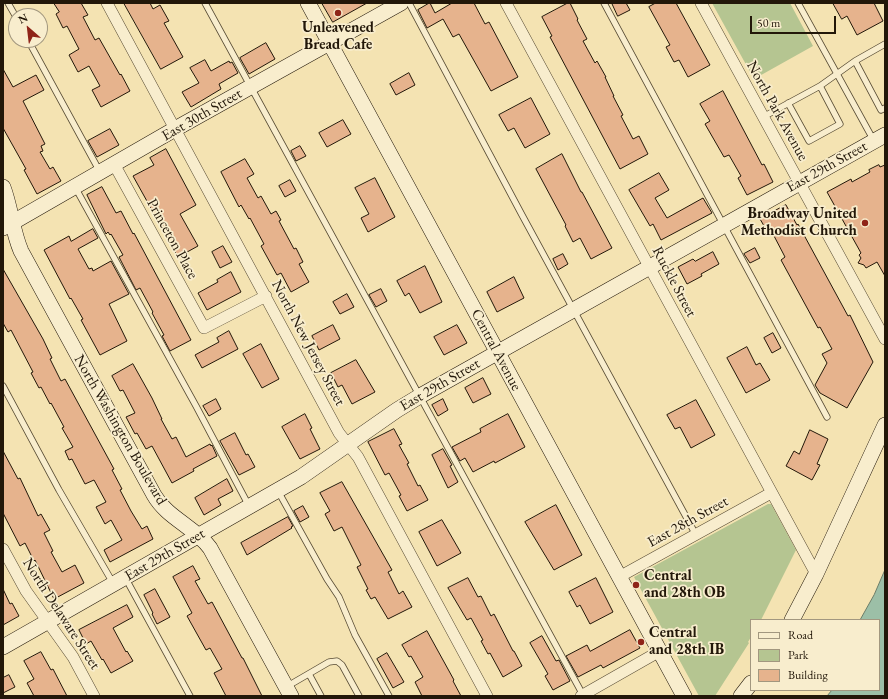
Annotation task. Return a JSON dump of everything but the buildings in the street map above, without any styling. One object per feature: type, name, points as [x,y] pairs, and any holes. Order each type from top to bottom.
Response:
[{"type":"main road","name":"Central Avenue","points":[[308,3],[684,696]]},
{"type":"main road","name":"East 30th Street","points":[[7,226],[250,87],[401,3]]},
{"type":"main road","name":"East 29th Street","points":[[3,647],[301,478],[391,414],[420,396],[880,138]]},
{"type":"main road","name":"North Washington Boulevard","points":[[3,187],[7,198],[7,226],[14,234],[21,251],[154,495],[158,502],[167,511],[199,536],[212,551],[288,691]]},
{"type":"main road","points":[[793,619],[816,574],[885,425]]},
{"type":"main road","points":[[741,696],[750,684]]},
{"type":"street","name":"North New Jersey Street","points":[[106,3],[339,432],[358,457],[487,696]]},
{"type":"street","name":"Ruckle Street","points":[[506,3],[816,574]]},
{"type":"street","name":"North Park Avenue","points":[[701,3],[885,339]]},
{"type":"street","name":"Princeton Place","points":[[114,164],[204,328],[266,296]]},
{"type":"street","name":"East 28th Street","points":[[619,577],[771,493]]},
{"type":"street","name":"North Delaware Street","points":[[3,549],[26,591],[73,657],[94,696]]},
{"type":"street","points":[[582,696],[660,652]]},
{"type":"lane","points":[[205,3],[582,696]]},
{"type":"lane","points":[[409,3],[518,208],[696,535]]},
{"type":"lane","points":[[604,3],[827,417]]},
{"type":"lane","points":[[798,3],[837,74],[880,138]]},
{"type":"lane","points":[[763,117],[820,86],[855,61],[885,44]]},
{"type":"lane","points":[[32,48],[100,172]]},
{"type":"lane","points":[[855,61],[881,110],[885,108]]},
{"type":"lane","points":[[788,103],[809,142],[840,124],[820,86]]},
{"type":"lane","points":[[75,187],[250,507]]},
{"type":"lane","points":[[3,386],[60,490],[119,581],[190,696]]},
{"type":"lane","points":[[278,491],[338,597],[356,635],[389,696]]},
{"type":"lane","points":[[288,691],[309,674],[329,662],[338,661],[342,665],[359,696]]},
{"type":"lane","points":[[309,674],[321,696]]},
{"type":"green space","points":[[712,3],[790,3],[813,46],[754,79]]},
{"type":"green space","points":[[768,504],[771,504],[796,550],[762,619],[750,619],[749,643],[715,696],[699,696],[634,577]]},
{"type":"shaded area","points":[[885,570],[885,696],[827,696],[831,691],[880,691],[880,619],[861,619],[874,595]]},
{"type":"place","name":"Unleavened Bread Cafe","points":[[338,13]]},
{"type":"place","name":"Broadway United Methodist Church","points":[[865,223]]},
{"type":"place","name":"Central and 28th OB","points":[[636,585]]},
{"type":"place","name":"Central and 28th IB","points":[[641,642]]}]
